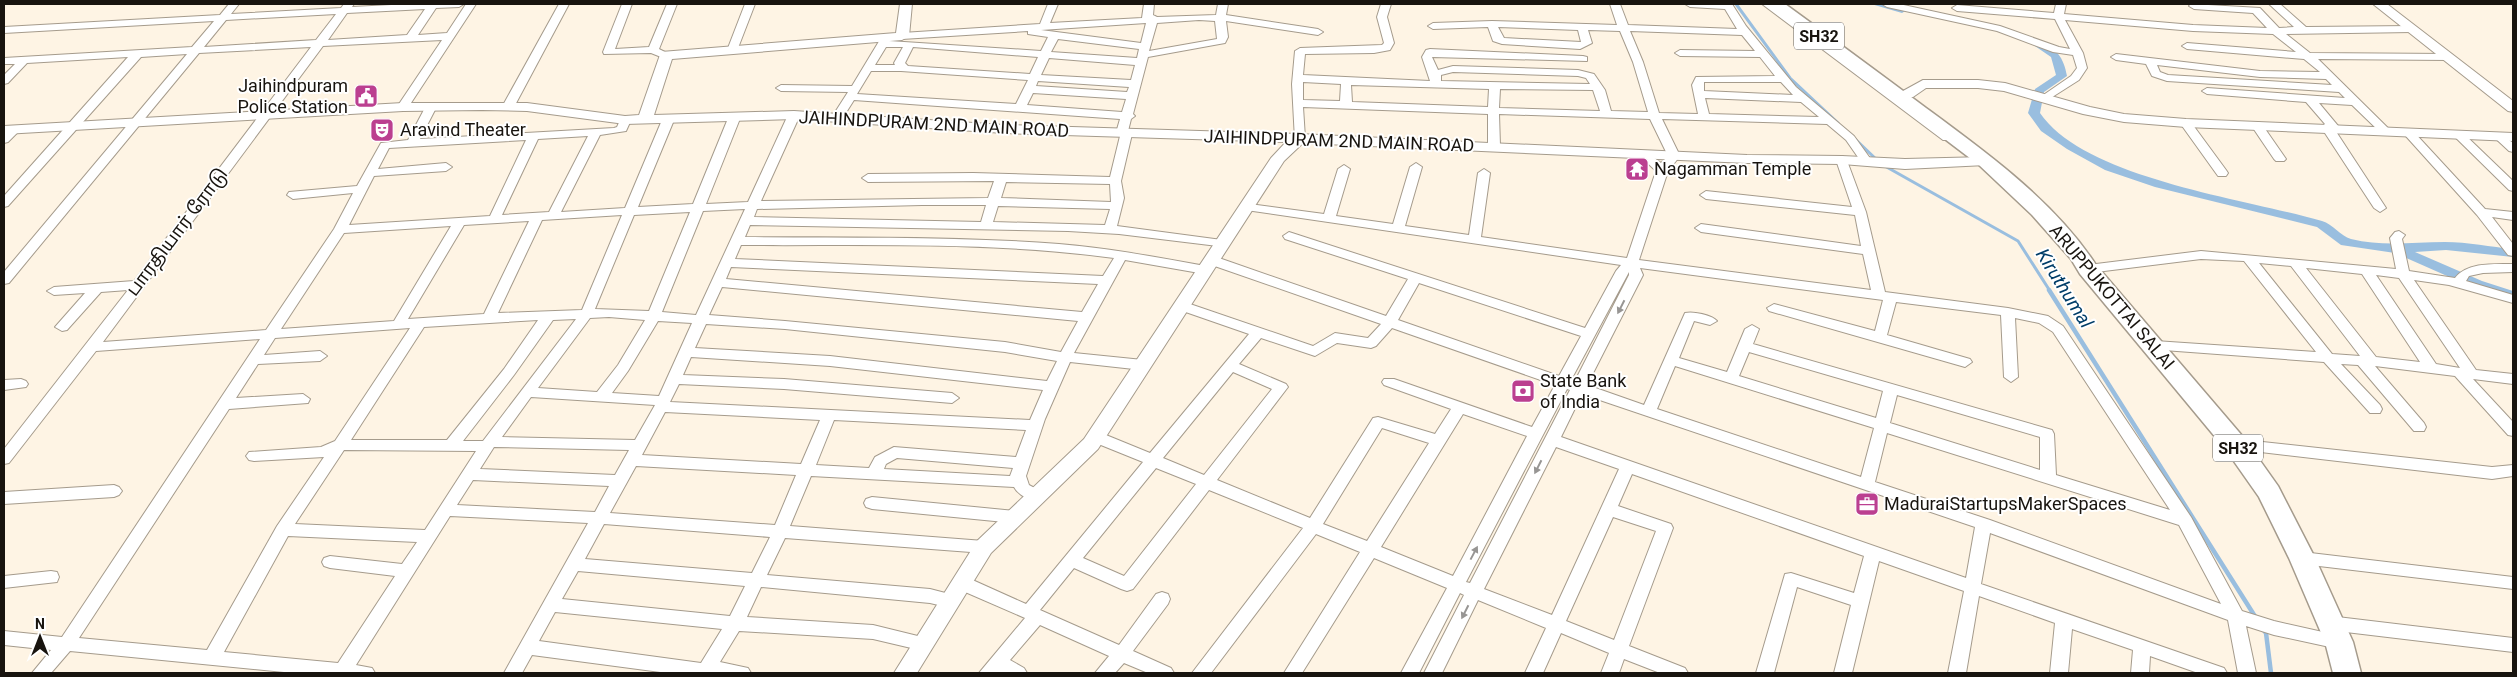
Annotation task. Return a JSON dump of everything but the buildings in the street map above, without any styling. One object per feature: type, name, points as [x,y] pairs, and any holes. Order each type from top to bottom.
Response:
[{"type":"main road","name":"ARUPPUKOTTAI SALAI","points":[[1776,4],[1986,161],[2039,210],[2155,346],[2235,444],[2269,493],[2302,558],[2334,632],[2347,673]]},
{"type":"main road","points":[[1862,68],[1908,94],[1997,161],[2064,229],[2083,262]]},
{"type":"street","points":[[4,280],[234,4]]},
{"type":"street","points":[[410,38],[433,4]]},
{"type":"street","points":[[4,30],[222,18],[347,7],[459,4]]},
{"type":"street","points":[[403,107],[471,4]]},
{"type":"street","points":[[508,107],[564,4]]},
{"type":"street","points":[[627,4],[608,52],[660,53],[906,40],[1026,27],[1150,19],[1170,14],[1220,18],[1318,32]]},
{"type":"street","points":[[645,120],[672,4]]},
{"type":"street","points":[[733,48],[750,4]]},
{"type":"street","points":[[902,68],[899,64],[906,40],[906,4]]},
{"type":"street","points":[[1044,26],[1053,4]]},
{"type":"street","points":[[1119,231],[1118,186],[1115,181],[1150,19],[1149,4]]},
{"type":"street","points":[[906,40],[1046,53],[1143,55],[1221,40],[1223,38],[1220,18],[1223,4]]},
{"type":"street","points":[[905,673],[912,641],[940,599],[962,583],[974,547],[1015,518],[1091,444],[1278,158],[1299,138],[1298,53],[1302,50],[1374,50],[1386,48],[1389,43],[1382,17],[1386,4]]},
{"type":"street","points":[[1410,673],[1622,271],[1632,263],[1662,170],[1674,156],[1665,142],[1654,115],[1637,62],[1622,28],[1615,4]]},
{"type":"street","points":[[1690,4],[1728,6],[1746,32],[1784,79],[1850,138],[1866,161]]},
{"type":"street","points":[[1767,4],[1932,129],[1961,144]]},
{"type":"street","points":[[1887,4],[2000,30],[2057,50],[2078,53]]},
{"type":"street","points":[[2046,98],[2080,73],[2082,68],[2078,53],[2058,16],[2061,4]]},
{"type":"street","points":[[2274,4],[2303,30]]},
{"type":"street","points":[[2379,4],[2513,108]]},
{"type":"street","points":[[2194,6],[2256,10],[2276,31],[2308,56],[2385,131]]},
{"type":"street","name":"பாரதியார் ரோடு","points":[[4,459],[92,346],[347,7]]},
{"type":"street","points":[[1957,8],[1994,8],[2058,16],[2193,28],[2276,31],[2412,29]]},
{"type":"street","points":[[1492,24],[1497,39],[1502,41],[1580,46],[1586,43],[1582,26]]},
{"type":"street","points":[[1433,26],[1492,24],[1746,32]]},
{"type":"street","points":[[1026,27],[1034,33],[1054,35],[1143,55]]},
{"type":"street","points":[[1020,108],[1054,35]]},
{"type":"street","points":[[4,61],[450,36]]},
{"type":"street","points":[[838,117],[884,41]]},
{"type":"street","points":[[2188,46],[2308,56],[2449,57]]},
{"type":"street","points":[[4,203],[138,53]]},
{"type":"street","points":[[1436,80],[1427,57],[1428,53],[1583,59]]},
{"type":"street","points":[[1680,53],[1764,54]]},
{"type":"street","points":[[1488,55],[1489,71]]},
{"type":"street","points":[[2116,56],[2260,74],[2329,76]]},
{"type":"street","points":[[4,81],[24,60]]},
{"type":"street","points":[[2149,60],[2156,74],[2167,78],[2343,89]]},
{"type":"street","points":[[868,68],[902,68],[1135,84]]},
{"type":"street","points":[[1436,80],[1441,71],[1453,69],[1578,73],[1590,76],[1598,88],[1606,113]]},
{"type":"street","points":[[1298,78],[1346,81],[1436,80],[1494,85],[1598,88]]},
{"type":"street","points":[[1704,117],[1697,86],[1700,79],[1784,79]]},
{"type":"street","points":[[1346,81],[1346,106]]},
{"type":"street","points":[[1908,94],[1924,84],[1978,84],[2020,91],[2104,115],[2186,122],[2506,136],[2513,149]]},
{"type":"street","points":[[1494,85],[1495,111],[1492,127],[1494,146]]},
{"type":"street","points":[[781,88],[1129,116]]},
{"type":"street","points":[[1029,89],[1133,96]]},
{"type":"street","points":[[2207,91],[2356,102]]},
{"type":"street","points":[[1699,94],[1805,99]]},
{"type":"street","points":[[2309,98],[2330,127],[2380,208]]},
{"type":"street","points":[[1298,103],[1495,111],[1829,120]]},
{"type":"street","points":[[412,144],[431,106]]},
{"type":"street","name":"JAIHINDPURAM 2ND MAIN ROAD","points":[[7,133],[73,126],[403,107],[508,107],[625,120],[794,115],[1004,129],[1299,138],[1674,156],[1842,160],[1905,164],[1986,161]]},
{"type":"street","points":[[513,673],[663,404],[794,115]]},
{"type":"street","points":[[601,397],[623,368],[654,316],[734,116]]},
{"type":"street","points":[[41,673],[66,644],[340,229],[385,145],[595,133],[620,130],[625,120]]},
{"type":"street","points":[[342,672],[489,444],[587,314],[668,120]]},
{"type":"street","points":[[2186,122],[2222,173]]},
{"type":"street","points":[[2257,125],[2280,160]]},
{"type":"street","points":[[2408,132],[2481,212],[2511,249]]},
{"type":"street","points":[[553,216],[595,133]]},
{"type":"street","points":[[2458,134],[2513,187]]},
{"type":"street","points":[[494,220],[533,137]]},
{"type":"street","points":[[1645,154],[1662,170]]},
{"type":"street","points":[[1842,160],[1860,212],[1869,251],[1885,295],[1880,337]]},
{"type":"street","points":[[370,173],[446,167]]},
{"type":"street","points":[[1398,228],[1416,167]]},
{"type":"street","points":[[1329,218],[1344,169]]},
{"type":"street","points":[[1475,238],[1484,173]]},
{"type":"street","points":[[868,178],[1000,178],[1115,181]]},
{"type":"street","points":[[906,200],[912,178]]},
{"type":"street","points":[[986,225],[1000,178]]},
{"type":"street","points":[[293,195],[362,189]]},
{"type":"street","points":[[1706,195],[1860,212]]},
{"type":"street","points":[[340,229],[754,204],[994,200],[1117,206]]},
{"type":"street","points":[[1246,206],[1475,238],[1632,263],[1885,295],[2008,312],[2043,319],[2058,328],[2185,521],[2243,618],[2247,673]]},
{"type":"street","points":[[2481,212],[2513,216]]},
{"type":"street","points":[[489,318],[537,217]]},
{"type":"street","points":[[746,221],[986,225],[1119,231],[1222,244]]},
{"type":"street","points":[[399,324],[460,222]]},
{"type":"street","points":[[1701,228],[1869,251]]},
{"type":"street","points":[[2399,235],[2396,238],[2403,274],[2466,373],[2513,430]]},
{"type":"street","points":[[1289,236],[1589,334]]},
{"type":"street","points":[[737,241],[922,243],[1057,248],[1208,265],[1390,322],[1564,383],[1867,484],[2274,628],[2513,645]]},
{"type":"street","points":[[1011,482],[1018,476],[1017,463],[1045,386],[1059,356],[1117,254]]},
{"type":"street","points":[[2083,262],[2201,255],[2248,258],[2460,278],[2513,299]]},
{"type":"street","points":[[2248,258],[2328,358],[2375,409]]},
{"type":"street","points":[[727,263],[1102,280]]},
{"type":"street","points":[[1434,673],[1636,275],[1632,263]]},
{"type":"street","points":[[2296,264],[2419,427]]},
{"type":"street","points":[[2460,278],[2483,269],[2513,268]]},
{"type":"street","points":[[2366,270],[2431,368]]},
{"type":"street","points":[[1182,306],[1315,351],[1335,338],[1371,343],[1390,322],[1416,277]]},
{"type":"street","points":[[718,282],[1081,317]]},
{"type":"street","points":[[54,291],[138,285]]},
{"type":"street","points":[[62,328],[97,288]]},
{"type":"street","points":[[1774,308],[1964,362]]},
{"type":"street","points":[[2008,312],[2010,377]]},
{"type":"street","points":[[92,346],[489,318],[587,314],[701,319],[1005,347],[1059,356],[1143,365]]},
{"type":"street","points":[[451,446],[509,372],[549,315]]},
{"type":"street","points":[[1649,410],[1690,316],[1710,321]]},
{"type":"street","points":[[212,657],[283,530],[420,323]]},
{"type":"street","points":[[1731,378],[1752,329]]},
{"type":"street","points":[[1018,673],[993,668],[1072,560],[1258,332]]},
{"type":"street","points":[[1745,346],[2048,434],[2048,477]]},
{"type":"street","points":[[2155,346],[2367,360],[2508,379],[2513,389]]},
{"type":"street","points":[[686,352],[830,361],[1045,386]]},
{"type":"street","points":[[252,360],[320,356]]},
{"type":"street","points":[[1671,360],[1883,424],[2185,521]]},
{"type":"street","points":[[1072,560],[1127,584],[1281,387],[1232,366]]},
{"type":"street","points":[[674,380],[784,384],[952,398]]},
{"type":"street","points":[[1389,382],[1536,434]]},
{"type":"street","points":[[4,385],[21,384]]},
{"type":"street","points":[[1867,484],[1891,388]]},
{"type":"street","points":[[528,392],[663,404],[829,415],[1031,425]]},
{"type":"street","points":[[223,404],[303,400]]},
{"type":"street","points":[[1293,673],[1460,407]]},
{"type":"street","points":[[706,670],[735,623],[756,582],[780,532],[829,415]]},
{"type":"street","points":[[1201,673],[1314,525],[1378,422],[1439,442]]},
{"type":"street","points":[[1096,437],[1457,585],[1680,673]]},
{"type":"street","points":[[1552,440],[2218,673]]},
{"type":"street","points":[[2235,444],[2511,475]]},
{"type":"street","points":[[254,456],[322,452],[340,445],[640,445]]},
{"type":"street","points":[[874,474],[880,461],[894,452],[1017,463]]},
{"type":"street","points":[[632,460],[1011,482],[1037,496]]},
{"type":"street","points":[[1534,673],[1555,623],[1628,466]]},
{"type":"street","points":[[469,474],[620,481]]},
{"type":"street","points":[[4,498],[114,491]]},
{"type":"street","points":[[872,503],[1015,518]]},
{"type":"street","points":[[1608,509],[1665,528],[1621,650],[1610,673]]},
{"type":"street","points":[[446,510],[600,518],[974,547]]},
{"type":"street","points":[[1957,673],[1984,524]]},
{"type":"street","points":[[283,530],[430,536]]},
{"type":"street","points":[[1843,673],[1873,552]]},
{"type":"street","points":[[2302,558],[2513,583]]},
{"type":"street","points":[[330,562],[407,571]]},
{"type":"street","points":[[574,564],[940,599]]},
{"type":"street","points":[[4,582],[51,576]]},
{"type":"street","points":[[1765,673],[1791,579],[1861,602]]},
{"type":"street","points":[[962,583],[1166,673]]},
{"type":"street","points":[[1104,673],[1121,654],[1162,599]]},
{"type":"street","points":[[552,605],[735,623],[873,632],[912,641]]},
{"type":"street","points":[[2059,673],[2064,619]]},
{"type":"street","points":[[4,638],[366,673]]},
{"type":"street","points":[[2140,673],[2142,646]]},
{"type":"street","points":[[528,647],[742,673]]},
{"type":"waterway","name":"Kiruthumal","points":[[1736,4],[1790,78],[1838,123]]},
{"type":"waterway","points":[[1876,4],[1902,10]]},
{"type":"waterway","points":[[2037,44],[2052,52],[2058,60],[2062,76],[2039,91],[2034,113],[2045,129],[2071,147],[2109,167],[2159,184],[2321,224],[2345,242],[2398,249],[2477,284],[2513,295]]},
{"type":"waterway","name":"Kiruthumal","points":[[1854,138],[1878,161]]},
{"type":"waterway","name":"Kiruthumal","points":[[1883,165],[2018,241],[2050,291]]},
{"type":"waterway","points":[[2399,249],[2446,246],[2513,253]]},
{"type":"waterway","name":"Kiruthumal","points":[[2049,290],[2256,618]]},
{"type":"waterway","name":"Kiruthumal","points":[[2262,628],[2266,633],[2271,673]]},
{"type":"place","name":"Jaihindpuram Police Station","points":[[366,96]]},
{"type":"place","name":"Aravind Theater","points":[[382,130]]},
{"type":"place","name":"Nagamman Temple","points":[[1637,169]]},
{"type":"place","name":"State Bank of India","points":[[1523,391]]},
{"type":"place","name":"MaduraiStartupsMakerSpaces","points":[[1867,504]]}]
